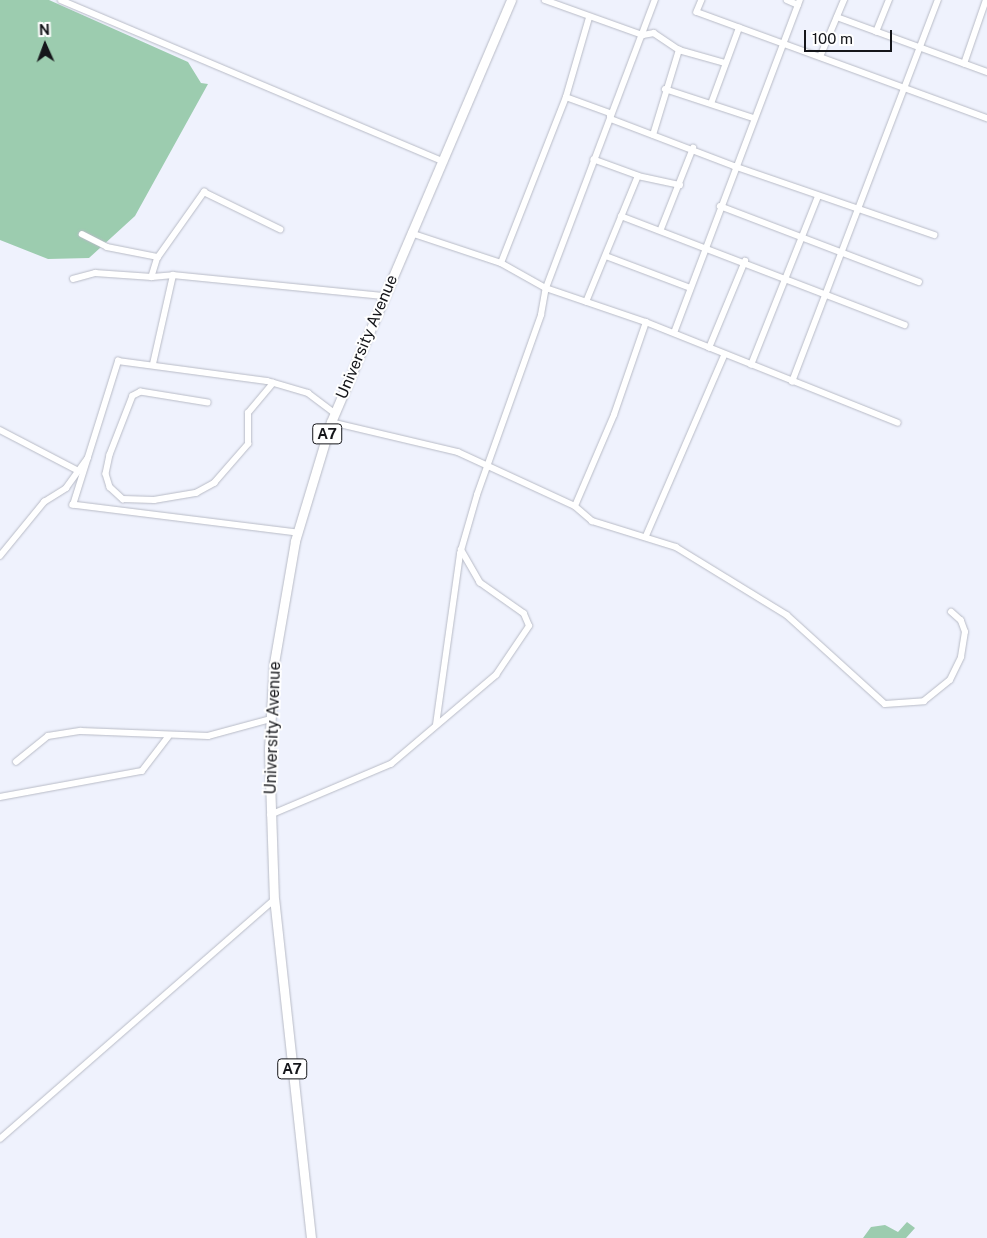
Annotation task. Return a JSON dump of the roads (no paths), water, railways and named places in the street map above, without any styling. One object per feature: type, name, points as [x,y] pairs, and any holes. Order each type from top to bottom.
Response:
[{"type":"highway","name":"University Avenue","points":[[274,900],[270,815],[271,719],[274,663],[297,533],[331,422],[512,0]]},
{"type":"highway","name":"A7","points":[[274,900],[311,1238]]},
{"type":"street","points":[[61,0],[442,161]]},
{"type":"street","points":[[545,0],[589,18],[643,35],[654,34],[679,50],[725,63]]},
{"type":"street","points":[[436,724],[461,550],[487,466],[541,315],[546,288],[655,0]]},
{"type":"street","points":[[702,0],[698,12],[987,118]]},
{"type":"street","points":[[674,333],[688,287],[706,247],[734,166],[799,2],[787,0]]},
{"type":"street","points":[[820,57],[844,0]]},
{"type":"street","points":[[876,32],[889,0]]},
{"type":"street","points":[[792,382],[858,211],[902,88],[921,49],[938,0]]},
{"type":"street","points":[[964,64],[986,0]]},
{"type":"street","points":[[837,17],[987,72]]},
{"type":"street","points":[[501,263],[566,97],[589,18]]},
{"type":"street","points":[[711,104],[739,28]]},
{"type":"street","points":[[653,135],[665,89],[679,50]]},
{"type":"street","points":[[665,89],[753,118]]},
{"type":"street","points":[[566,97],[610,113],[611,119]]},
{"type":"street","points":[[611,119],[693,148],[734,166],[818,197],[934,234]]},
{"type":"street","points":[[661,229],[680,185],[693,148]]},
{"type":"street","points":[[594,160],[638,176],[680,185]]},
{"type":"street","points":[[586,302],[638,176]]},
{"type":"street","points":[[152,277],[158,257],[204,192],[280,229]]},
{"type":"street","points":[[751,365],[818,197]]},
{"type":"street","points":[[720,206],[919,282]]},
{"type":"street","points":[[621,216],[661,229],[905,325]]},
{"type":"street","points":[[411,233],[501,263],[546,288],[646,322],[724,356],[898,423]]},
{"type":"street","points":[[82,234],[108,247],[158,257]]},
{"type":"street","points":[[606,256],[688,287]]},
{"type":"street","points":[[709,348],[745,262]]},
{"type":"street","points":[[73,280],[95,273],[152,277],[173,275],[385,296]]},
{"type":"street","points":[[154,364],[173,275]]},
{"type":"street","points":[[575,506],[614,415],[646,322]]},
{"type":"street","points":[[646,536],[724,356]]},
{"type":"street","points":[[297,533],[73,505],[118,361],[154,364],[273,383],[308,393],[335,413]]},
{"type":"street","points":[[208,403],[141,392],[133,396],[110,455],[106,474],[110,487],[123,498],[154,500],[196,493],[214,484],[248,444],[248,413],[273,383]]},
{"type":"street","points":[[331,422],[458,452],[575,506],[592,521],[646,536],[676,547],[787,615],[885,704],[924,701],[950,680],[961,657],[965,632],[951,612]]},
{"type":"street","points":[[0,430],[77,470]]},
{"type":"street","points":[[0,556],[44,502],[66,488],[90,454]]},
{"type":"street","points":[[270,815],[391,764],[496,675],[529,626],[524,614],[480,583],[461,550]]},
{"type":"street","points":[[16,762],[48,736],[81,731],[168,737],[208,736],[271,719]]},
{"type":"street","points":[[0,797],[142,771],[168,737]]},
{"type":"street","points":[[0,1139],[274,900]]}]
